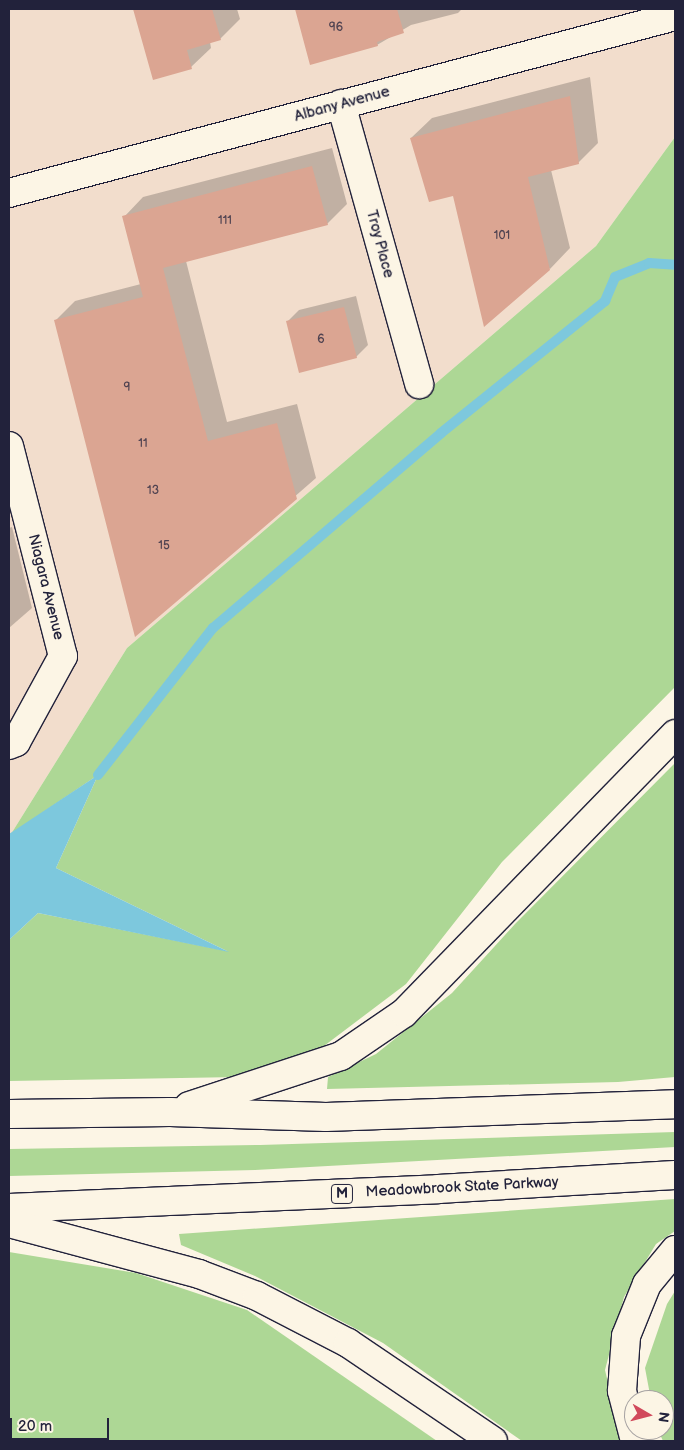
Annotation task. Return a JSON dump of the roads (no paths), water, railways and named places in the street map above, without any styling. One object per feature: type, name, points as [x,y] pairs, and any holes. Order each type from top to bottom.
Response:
[{"type":"main road","name":"Albany Avenue","points":[[9,193],[675,16]]},
{"type":"main road","name":"Troy Place","points":[[341,104],[418,384]]},
{"type":"main road","name":"Niagara Avenue","points":[[9,446],[63,656],[16,742],[9,745]]},
{"type":"main road","points":[[170,1112],[341,1056],[404,1013],[675,734]]},
{"type":"main road","points":[[9,1114],[170,1112],[326,1117],[675,1104]]},
{"type":"main road","name":"Meadowbrook State Parkway","points":[[9,1208],[438,1190],[675,1174]]},
{"type":"main road","points":[[9,1223],[199,1274],[257,1296],[348,1343],[493,1441]]},
{"type":"main road","points":[[634,1441],[622,1391],[626,1336],[647,1284],[675,1250]]},
{"type":"water","points":[[98,775],[56,868],[229,952],[38,913],[9,940],[9,834]]},
{"type":"waterway","points":[[98,775],[213,628],[441,433],[605,301],[615,277],[649,263],[675,265]]}]
